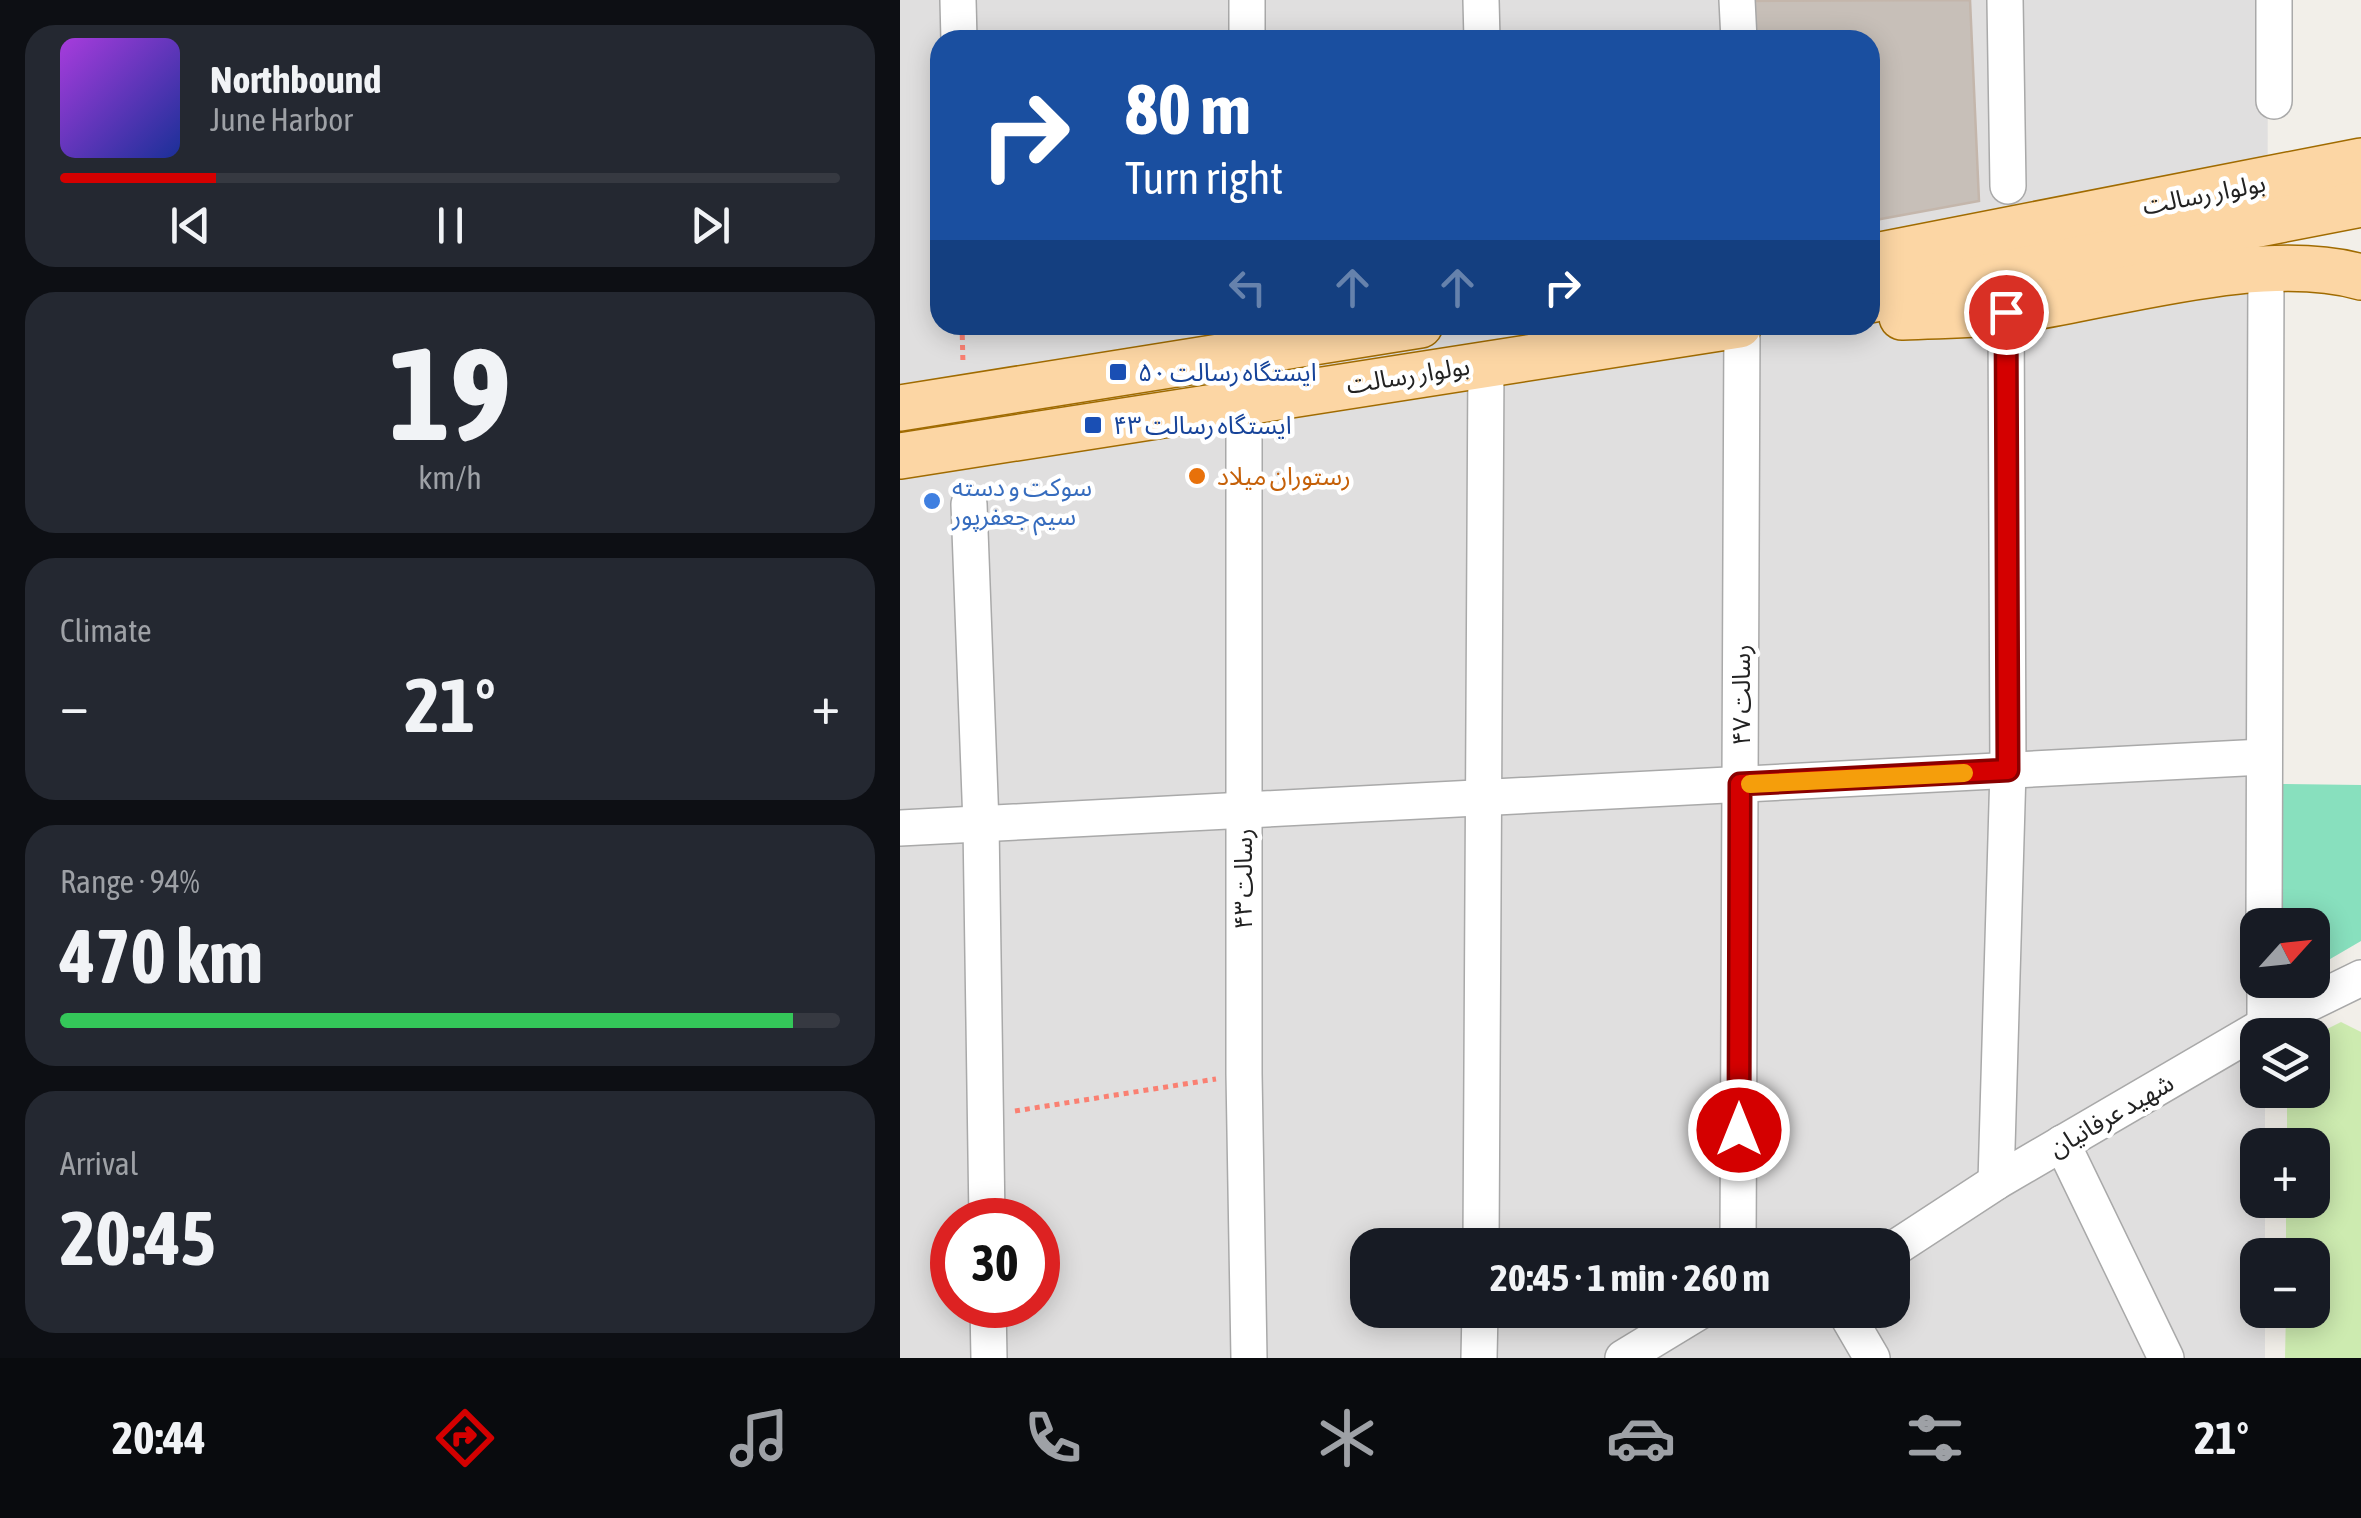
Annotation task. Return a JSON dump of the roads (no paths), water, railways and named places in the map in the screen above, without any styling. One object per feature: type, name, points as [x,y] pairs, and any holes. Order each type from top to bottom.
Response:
[{"type":"main road","name":"بولوار رسالت","points":[[1880,256],[2361,161]]},
{"type":"main road","name":"بولوار رسالت","points":[[1880,298],[2361,204]]},
{"type":"main road","points":[[1880,318],[2006,312],[2266,268],[2328,268],[2361,277]]},
{"type":"main road","name":"بولوار رسالت","points":[[918,405],[1250,338],[1289,335]]},
{"type":"main road","name":"بولوار رسالت","points":[[920,453],[1674,335]]},
{"type":"main road","points":[[918,405],[920,453]]},
{"type":"street","points":[[958,0],[958,30]]},
{"type":"street","points":[[1247,0],[1248,30]]},
{"type":"street","points":[[1481,0],[1482,30]]},
{"type":"street","points":[[1738,0],[1738,30]]},
{"type":"street","points":[[2005,0],[2008,186]]},
{"type":"street","points":[[2274,0],[2274,101]]},
{"type":"street","points":[[2264,908],[2266,268]]},
{"type":"street","points":[[1996,1182],[2008,770],[2006,312]]},
{"type":"street","name":"رسالت ۴۷","points":[[1738,1228],[1741,335]]},
{"type":"street","points":[[1481,1228],[1487,797],[1486,363]]},
{"type":"street","name":"رسالت ۴۳","points":[[1244,400],[1244,1074],[1249,1358]]},
{"type":"street","points":[[968,504],[981,824],[987,1198]]},
{"type":"street","points":[[900,828],[2262,757]]},
{"type":"street","name":"شهید عرفانیان","points":[[2282,1018],[2353,988]]},
{"type":"street","name":"شهید عرفانیان","points":[[1910,1238],[1996,1182],[2240,1040]]},
{"type":"street","points":[[2062,1143],[2166,1358]]},
{"type":"street","points":[[988,1328],[988,1358]]},
{"type":"street","points":[[1479,1358],[1480,1328]]},
{"type":"street","points":[[1623,1358],[1672,1328]]},
{"type":"street","points":[[1854,1328],[1872,1358]]},
{"type":"place","name":"ایستگاه رسالت ۵۰","points":[[1118,372]]},
{"type":"place","name":"ایستگاه رسالت ۴۳","points":[[1093,425]]},
{"type":"place","name":"رستوران میلاد","points":[[1197,476]]},
{"type":"place","name":"سوکت و دسته سیم جعفرپور","points":[[932,501]]}]
